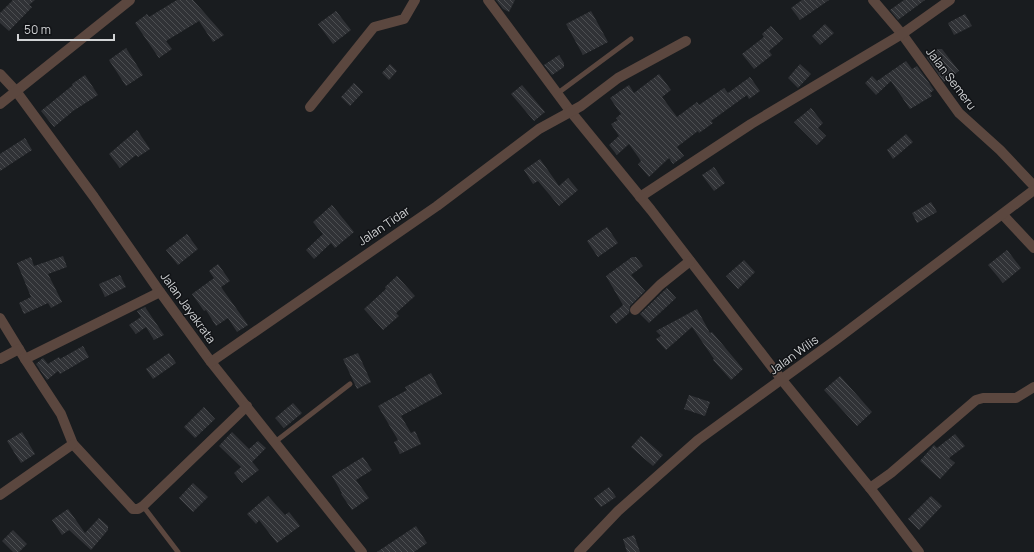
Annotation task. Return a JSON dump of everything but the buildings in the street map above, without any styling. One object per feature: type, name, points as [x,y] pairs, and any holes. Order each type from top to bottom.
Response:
[{"type":"street","points":[[0,104],[130,0]]},
{"type":"street","points":[[310,107],[374,27],[404,19],[415,0]]},
{"type":"street","points":[[489,0],[571,112],[640,197],[782,380],[870,488],[919,552]]},
{"type":"street","name":"Jalan Semeru","points":[[873,0],[902,34],[959,113],[1000,150],[1034,186]]},
{"type":"street","points":[[640,197],[751,124],[902,34],[950,0]]},
{"type":"street","name":"Jalan Tidar","points":[[211,362],[437,206],[539,129],[571,112],[618,78],[686,41]]},
{"type":"street","name":"Jalan Jayakrata","points":[[0,74],[16,91],[94,197],[211,362],[362,552]]},
{"type":"street","name":"Jalan Wilis","points":[[579,552],[618,511],[698,440],[767,389],[782,380],[1034,190]]},
{"type":"street","points":[[1003,214],[1034,248]]},
{"type":"street","points":[[635,310],[660,286],[690,261]]},
{"type":"street","points":[[25,359],[160,292]]},
{"type":"street","points":[[0,318],[61,414],[73,444],[129,507],[135,509],[143,506],[247,406]]},
{"type":"street","points":[[0,359],[19,349]]},
{"type":"street","points":[[870,488],[891,473],[976,400],[983,398],[1016,398],[1034,388]]},
{"type":"street","points":[[1,493],[73,444]]},
{"type":"lane","points":[[558,94],[631,39]]},
{"type":"lane","points":[[275,442],[350,384]]},
{"type":"lane","points":[[143,506],[178,552]]}]
